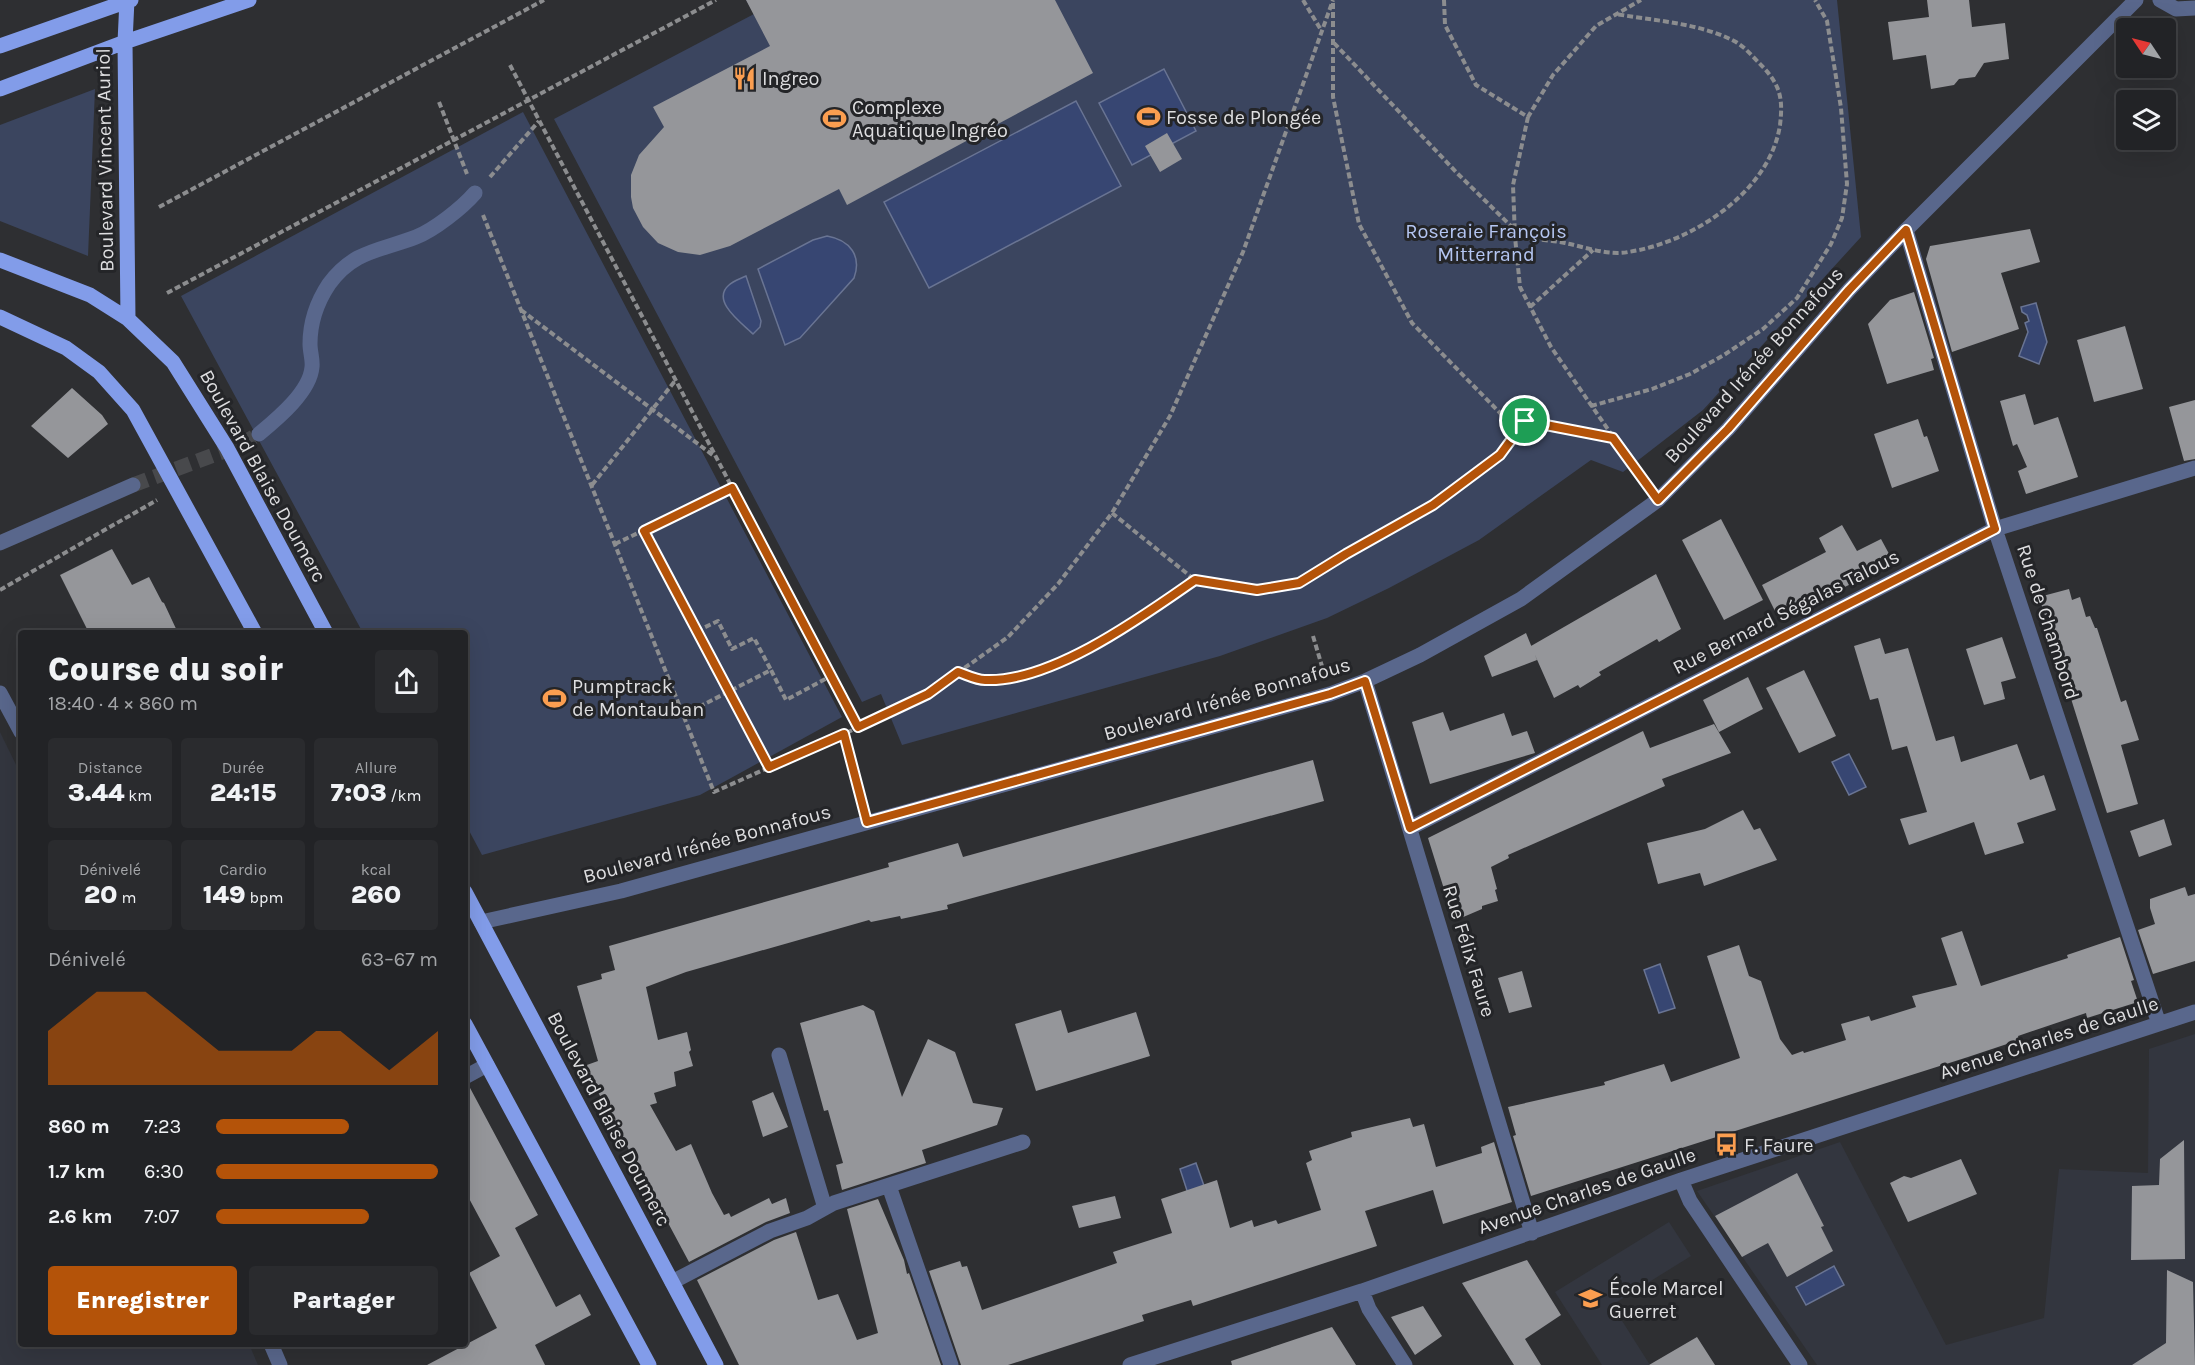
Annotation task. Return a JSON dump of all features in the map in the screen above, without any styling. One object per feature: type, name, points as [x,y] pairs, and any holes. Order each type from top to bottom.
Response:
[{"type":"main road","points":[[0,46],[128,0]]},
{"type":"main road","name":"Boulevard Vincent Auriol","points":[[128,0],[125,42],[128,319]]},
{"type":"main road","points":[[0,89],[125,42],[249,0]]},
{"type":"main road","name":"Boulevard Blaise Doumerc","points":[[0,260],[90,295],[128,319],[173,362],[227,448],[324,630]]},
{"type":"main road","points":[[0,317],[66,348],[99,372],[133,410],[253,630]]},
{"type":"main road","name":"Boulevard Blaise Doumerc","points":[[468,898],[716,1365]]},
{"type":"main road","points":[[468,1030],[649,1365]]},
{"type":"street","name":"Boulevard Irénée Bonnafous","points":[[481,922],[621,891],[1318,697],[1365,681],[1420,655],[1521,600],[1658,500],[1728,429],[1849,290],[1906,230],[2136,0]]},
{"type":"street","points":[[2160,0],[2176,9],[2195,8]]},
{"type":"street","points":[[259,434],[282,414],[304,389],[312,368],[311,322],[329,285],[351,260],[418,236],[475,194]]},
{"type":"street","name":"Rue de Chambord","points":[[1906,230],[1995,529],[2159,1024]]},
{"type":"street","name":"Rue Bernard Ségalas Talous","points":[[1410,828],[1995,529],[2195,468]]},
{"type":"street","points":[[0,543],[133,485]]},
{"type":"street","name":"Rue Félix Faure","points":[[1365,681],[1532,1233]]},
{"type":"street","points":[[0,693],[18,726]]},
{"type":"street","name":"Avenue Charles de Gaulle","points":[[1130,1365],[1362,1292],[1436,1264],[1532,1233],[1681,1180],[2195,1012]]},
{"type":"street","points":[[779,1055],[825,1208]]},
{"type":"street","points":[[468,1075],[487,1065]]},
{"type":"street","points":[[672,1282],[770,1231],[807,1218],[834,1203],[891,1190],[1023,1142]]},
{"type":"street","points":[[1681,1180],[1690,1201],[1800,1365]]},
{"type":"street","points":[[891,1190],[951,1365]]},
{"type":"street","points":[[1362,1292],[1369,1309],[1405,1365]]},
{"type":"street","points":[[272,1347],[280,1365]]},
{"type":"path","points":[[159,207],[544,0]]},
{"type":"path","points":[[167,293],[716,0]]},
{"type":"path","points":[[1303,0],[1322,31]]},
{"type":"path","points":[[438,102],[714,792],[928,694],[1008,638],[1058,584],[1112,513],[1170,416],[1243,252],[1333,0]]},
{"type":"path","points":[[1333,0],[1333,97],[1359,224],[1412,323],[1504,417],[1613,438]]},
{"type":"path","points":[[1444,0],[1445,25],[1476,85],[1528,117]]},
{"type":"path","points":[[1641,0],[1596,26],[1553,75],[1528,117],[1513,185],[1520,287],[1551,347],[1658,500]]},
{"type":"path","points":[[1591,406],[1652,389],[1690,374],[1725,355],[1763,329],[1797,298],[1831,244],[1842,218],[1847,184],[1841,108],[1827,21],[1815,0]]},
{"type":"path","points":[[1515,237],[1625,253],[1648,248],[1683,236],[1714,218],[1746,190],[1767,164],[1778,137],[1781,115],[1781,94],[1771,75],[1737,43],[1703,30],[1617,14]]},
{"type":"path","points":[[1333,42],[1457,173],[1515,230]]},
{"type":"path","points":[[510,64],[858,727]]},
{"type":"path","points":[[475,194],[538,121]]},
{"type":"path","points":[[1530,307],[1594,250]]},
{"type":"path","points":[[521,310],[717,458]]},
{"type":"path","points":[[591,486],[676,380]]},
{"type":"path","points":[[1112,513],[1195,580],[1257,590],[1299,583],[1433,505],[1500,455],[1525,421]]},
{"type":"path","points":[[615,544],[732,488]]},
{"type":"path","points":[[0,590],[176,489]]},
{"type":"path","points":[[644,531],[769,767]]},
{"type":"path","points":[[958,672],[983,681],[1012,678],[1053,665],[1146,615],[1195,580]]},
{"type":"path","points":[[697,631],[718,621],[732,649],[754,638],[786,700],[831,676]]},
{"type":"path","points":[[683,716],[771,670]]},
{"type":"path","points":[[844,734],[867,822]]},
{"type":"shaded area","name":"Fosse de Plongée","points":[[1164,69],[1196,131],[1132,165],[1099,103]]},
{"type":"shaded area","points":[[1076,101],[1121,186],[929,288],[884,202]]},
{"type":"shaded area","points":[[827,236],[842,241],[852,250],[856,263],[854,278],[800,338],[785,345],[758,269],[813,240]]},
{"type":"shaded area","points":[[746,276],[761,321],[760,327],[753,334],[730,312],[723,298],[724,291],[729,285]]},
{"type":"shaded area","points":[[2036,303],[2047,342],[2039,364],[2019,356],[2028,332],[2025,323],[2029,321],[2021,307]]},
{"type":"shaded area","points":[[0,732],[18,769],[18,1347],[250,1347],[258,1365],[0,1365]]},
{"type":"shaded area","points":[[1849,754],[1866,787],[1849,795],[1832,762]]},
{"type":"shaded area","points":[[1660,964],[1675,1008],[1659,1013],[1644,970]]},
{"type":"shaded area","points":[[2195,1034],[2195,1365],[1817,1365],[1697,1191],[1840,1142],[1946,1345],[2044,1318],[2059,1169],[2148,1173],[2149,1049]]},
{"type":"shaded area","points":[[1196,1163],[1209,1200],[1192,1206],[1180,1169]]},
{"type":"shaded area","name":"École Marcel Guerret","points":[[1669,1222],[1691,1256],[1612,1305],[1650,1365],[1602,1365],[1555,1292]]},
{"type":"shaded area","points":[[1834,1266],[1844,1285],[1806,1305],[1796,1287]]},
{"type":"green space","name":"Roseraie François Mitterrand","points":[[746,0],[1837,0],[1861,237],[1703,410],[1623,472],[1591,460],[1479,540],[1327,618],[1220,656],[902,745],[881,694],[862,702],[554,119],[754,14]]},
{"type":"green space","points":[[95,89],[88,256],[0,221],[0,125]]},
{"type":"green space","points":[[523,112],[842,717],[700,795],[482,855],[468,829],[468,630],[361,630],[181,296]]},
{"type":"building","name":"Complexe Aquatique Ingréo","points":[[746,0],[1055,0],[1093,73],[847,205],[839,189],[730,246],[700,255],[678,252],[658,243],[643,227],[633,208],[631,175],[639,155],[664,127],[653,107],[770,46]]},
{"type":"building","points":[[1927,0],[1969,0],[1972,27],[2005,23],[2009,59],[1984,63],[1975,77],[1959,79],[1954,85],[1931,89],[1926,55],[1893,60],[1888,22],[1929,17]]},
{"type":"building","points":[[1167,133],[1182,159],[1160,172],[1145,146]]},
{"type":"building","points":[[2030,229],[2040,262],[2001,273],[2019,329],[1952,352],[1926,259],[1930,246]]},
{"type":"building","points":[[1914,292],[1934,358],[1931,359],[1934,370],[1887,384],[1868,324],[1890,300]]},
{"type":"building","points":[[2125,326],[2143,389],[2094,402],[2077,340]]},
{"type":"building","points":[[72,388],[102,415],[108,424],[68,458],[31,426]]},
{"type":"building","points":[[2025,394],[2034,425],[2058,417],[2078,477],[2026,494],[2018,471],[2027,467],[2017,444],[2013,446],[2000,401]]},
{"type":"building","points":[[2195,400],[2195,459],[2184,461],[2169,407]]},
{"type":"building","points":[[1918,419],[1924,437],[1927,436],[1939,471],[1892,488],[1874,434]]},
{"type":"building","points":[[1721,519],[1763,600],[1724,620],[1682,540]]},
{"type":"building","points":[[1842,525],[1857,551],[1881,539],[1894,563],[1779,619],[1762,585],[1826,552],[1819,538]]},
{"type":"building","points":[[112,549],[132,585],[149,577],[177,630],[88,630],[60,575]]},
{"type":"building","points":[[1656,574],[1681,629],[1659,642],[1657,639],[1599,672],[1601,675],[1580,688],[1578,685],[1554,698],[1531,646]]},
{"type":"building","points":[[2069,589],[2072,600],[2080,597],[2086,617],[2090,616],[2097,628],[2121,702],[2126,700],[2139,740],[2121,745],[2138,804],[2107,813],[2039,597]]},
{"type":"building","points":[[1526,633],[1537,660],[1492,677],[1484,656]]},
{"type":"building","points":[[2002,637],[2016,678],[2001,682],[2005,699],[1984,705],[1966,649]]},
{"type":"building","points":[[1880,638],[1885,654],[1908,648],[1936,741],[1954,736],[1961,762],[2017,744],[2030,780],[2044,775],[2056,810],[2017,823],[2024,843],[1985,855],[1974,822],[1909,845],[1900,819],[1927,812],[1907,746],[1892,750],[1878,698],[1870,700],[1854,646]]},
{"type":"building","points":[[1804,670],[1836,736],[1799,753],[1766,688]]},
{"type":"building","points":[[1748,677],[1763,709],[1719,732],[1703,700]]},
{"type":"building","points":[[1443,712],[1450,731],[1504,713],[1512,736],[1527,731],[1535,753],[1430,784],[1412,722]]},
{"type":"building","points":[[1714,724],[1731,753],[1662,779],[1665,786],[1508,855],[1509,858],[1491,867],[1498,901],[1482,906],[1482,909],[1454,921],[1428,838],[1643,731],[1650,748]]},
{"type":"building","points":[[1313,760],[1324,801],[947,905],[948,909],[901,919],[900,916],[871,922],[869,920],[686,972],[646,987],[658,1040],[687,1032],[691,1050],[689,1052],[693,1066],[674,1072],[676,1086],[654,1093],[657,1103],[650,1105],[676,1151],[691,1144],[724,1215],[729,1213],[731,1217],[769,1198],[772,1204],[786,1198],[790,1213],[766,1222],[689,1262],[584,1066],[598,1061],[577,986],[602,979],[601,974],[615,970],[609,946],[889,867],[888,863],[958,843],[963,857]]},
{"type":"building","points":[[1743,810],[1754,830],[1760,828],[1777,860],[1704,886],[1700,873],[1658,884],[1647,843],[1705,829]]},
{"type":"building","points":[[2164,819],[2172,845],[2139,857],[2130,831]]},
{"type":"building","points":[[2185,887],[2188,896],[2195,894],[2195,961],[2153,974],[2138,930],[2155,924],[2150,899]]},
{"type":"building","points":[[1962,931],[1981,986],[2068,958],[2067,955],[2120,937],[2134,980],[2131,981],[2138,1002],[2087,1018],[2086,1013],[2018,1036],[2019,1040],[1968,1057],[1531,1196],[1513,1136],[1516,1135],[1508,1107],[1605,1085],[1604,1082],[1664,1064],[1671,1082],[1740,1058],[1707,956],[1739,945],[1749,976],[1761,981],[1780,1039],[1792,1055],[1846,1040],[1841,1024],[1869,1016],[1871,1021],[1916,1007],[1912,996],[1957,985],[1941,938]]},
{"type":"building","points":[[1522,971],[1532,1007],[1509,1013],[1498,978]]},
{"type":"building","points":[[863,1005],[874,1011],[902,1097],[928,1039],[955,1052],[973,1103],[1003,1108],[997,1125],[922,1150],[926,1163],[842,1190],[836,1165],[843,1163],[828,1110],[824,1111],[800,1023]]},
{"type":"building","points":[[1061,1010],[1068,1033],[1136,1012],[1150,1056],[1036,1091],[1015,1024]]},
{"type":"building","points":[[468,1086],[538,1215],[515,1228],[556,1307],[580,1294],[591,1315],[535,1345],[545,1365],[427,1365],[461,1347],[468,1347],[468,1343],[497,1328],[469,1273],[500,1256],[468,1197]]},
{"type":"building","points":[[773,1092],[788,1127],[763,1137],[752,1101]]},
{"type":"building","points":[[1410,1118],[1413,1127],[1424,1124],[1436,1167],[1482,1153],[1481,1147],[1494,1142],[1512,1202],[1443,1224],[1433,1190],[1365,1211],[1377,1246],[1193,1306],[1191,1300],[1142,1315],[1144,1321],[1008,1365],[961,1365],[929,1271],[960,1261],[962,1267],[967,1266],[982,1310],[1117,1263],[1113,1252],[1172,1233],[1161,1199],[1217,1180],[1230,1228],[1252,1220],[1254,1227],[1276,1220],[1278,1224],[1321,1210],[1306,1163],[1312,1160],[1309,1151],[1352,1137],[1351,1132]]},
{"type":"building","points":[[2184,1140],[2185,1259],[2131,1260],[2132,1186],[2159,1185],[2160,1159]]},
{"type":"building","points":[[1961,1159],[1977,1194],[1908,1222],[1890,1183],[1904,1176],[1911,1178]]},
{"type":"building","points":[[1797,1173],[1824,1226],[1821,1227],[1833,1251],[1787,1277],[1768,1243],[1742,1257],[1715,1216]]},
{"type":"building","points":[[1115,1196],[1121,1218],[1079,1228],[1072,1206]]},
{"type":"building","points":[[878,1199],[904,1260],[907,1274],[909,1273],[941,1365],[739,1365],[697,1280],[774,1240],[796,1232],[818,1300],[838,1294],[857,1340],[878,1333],[847,1209]]},
{"type":"building","points":[[1527,1260],[1561,1315],[1525,1339],[1541,1365],[1514,1365],[1462,1283]]},
{"type":"building","points":[[2167,1270],[2193,1282],[2195,1365],[2132,1365],[2166,1343]]},
{"type":"building","points":[[1423,1306],[1442,1336],[1415,1355],[1391,1317]]},
{"type":"building","points":[[1332,1327],[1356,1365],[1232,1365],[1231,1361]]},
{"type":"building","points":[[1697,1337],[1715,1365],[1649,1365]]},
{"type":"tunnel","points":[[133,485],[238,446],[259,434]]},
{"type":"place","name":"Ingreo","points":[[744,78]]},
{"type":"place","name":"Fosse de Plongée","points":[[1148,117]]},
{"type":"place","name":"Complexe Aquatique Ingréo","points":[[834,119]]},
{"type":"place","name":"Pumptrack de Montauban","points":[[554,698]]},
{"type":"place","name":"F. Faure","points":[[1726,1145]]},
{"type":"place","name":"École Marcel Guerret","points":[[1591,1299]]},
{"type":"route","points":[[1906,230],[1995,529],[1410,828],[1365,681],[1330,694],[867,822],[844,734],[769,767],[644,531],[732,488],[858,727],[928,694],[958,672],[983,681],[1012,678],[1053,665],[1146,615],[1195,580],[1257,590],[1299,583],[1433,505],[1500,455],[1525,421],[1613,438],[1658,500],[1728,429],[1849,290],[1906,230]]}]
